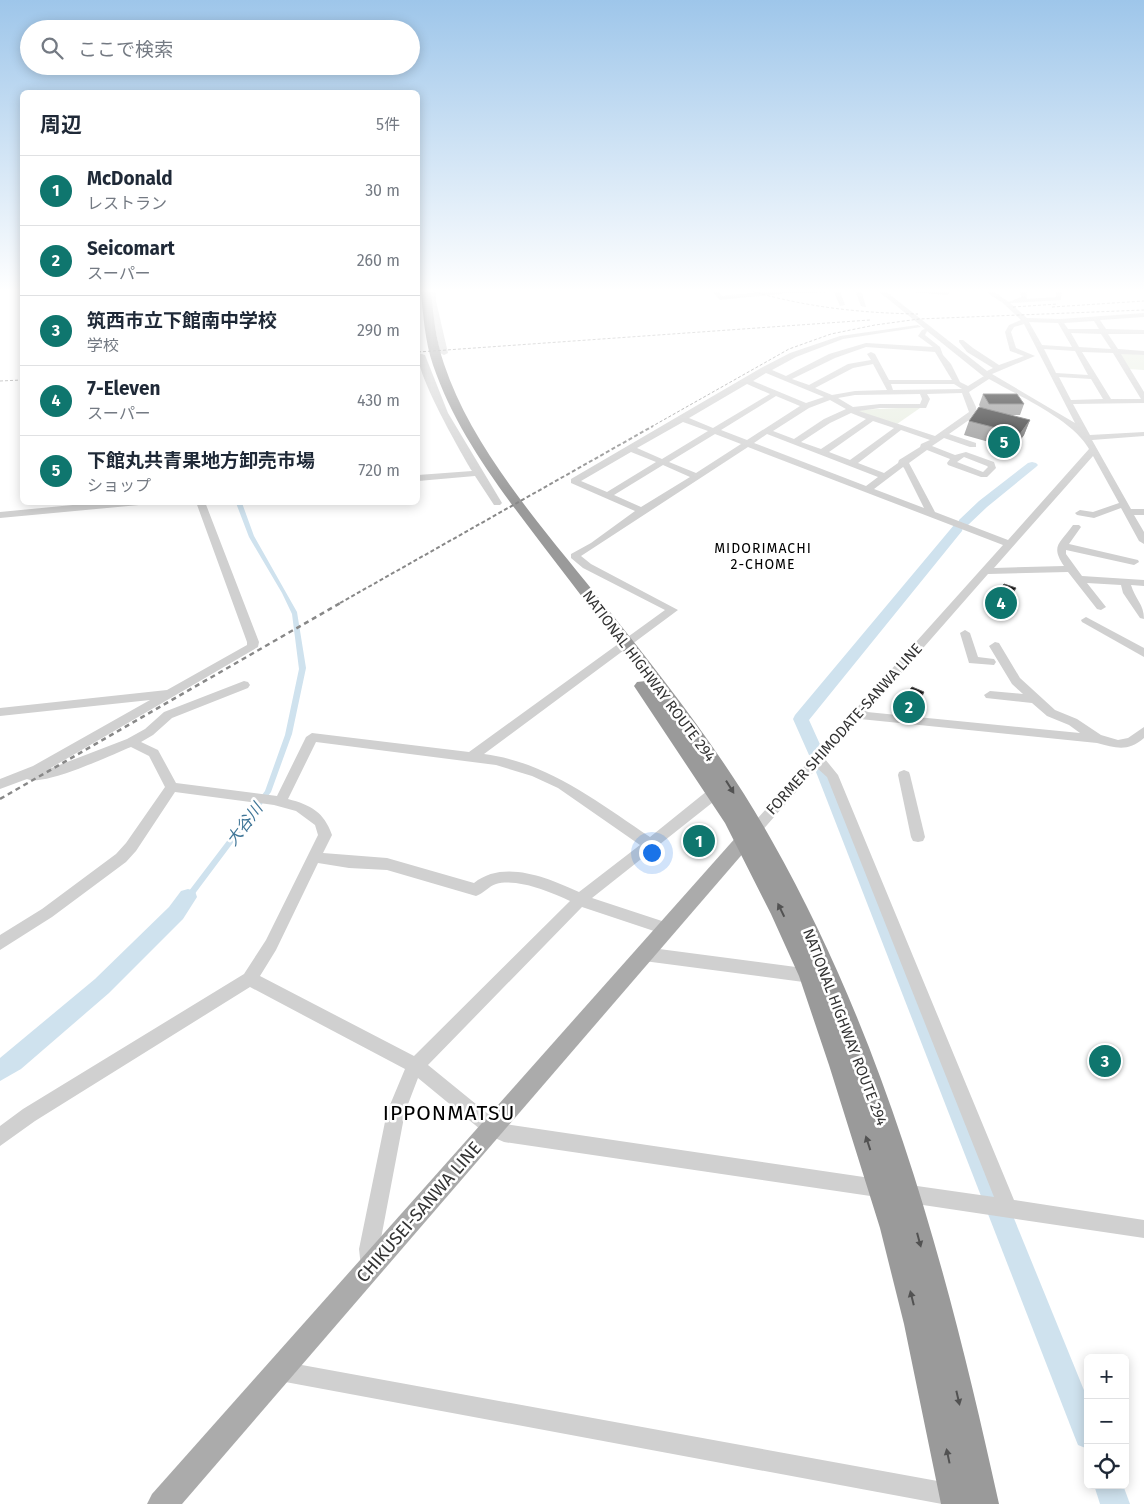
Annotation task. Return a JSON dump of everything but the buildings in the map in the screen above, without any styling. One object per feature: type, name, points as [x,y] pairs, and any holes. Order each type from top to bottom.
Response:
[{"type":"highway","name":"NATIONAL HIGHWAY ROUTE 294","points":[[431,360],[455,418],[478,458],[622,647],[704,747],[750,834],[802,919],[829,978],[862,1062],[895,1191]]},
{"type":"highway","name":"NATIONAL HIGHWAY ROUTE 294","points":[[622,647],[717,791],[750,834],[781,911],[811,976],[895,1191],[941,1320],[976,1502]]},
{"type":"main road","name":"CHIKUSEI-SANWA LINE","points":[[162,1504],[280,1372],[750,834]]},
{"type":"street","points":[[423,360],[440,405],[497,503]]},
{"type":"street","points":[[642,511],[574,481],[764,370],[784,360]]},
{"type":"street","points":[[786,379],[824,360]]},
{"type":"street","points":[[809,388],[851,366],[867,360]]},
{"type":"street","points":[[876,360],[891,392]]},
{"type":"street","points":[[866,490],[924,446],[973,413],[967,390],[956,382],[948,364],[944,360]]},
{"type":"street","points":[[968,360],[988,375],[1066,419],[1087,438],[1144,434]]},
{"type":"street","points":[[986,360],[999,368]]},
{"type":"street","points":[[472,756],[566,685],[674,610],[587,566],[574,556],[594,545],[642,511],[806,406],[830,397],[856,393],[967,390],[999,368],[1017,360]]},
{"type":"street","points":[[1046,360],[1093,450],[1144,541]]},
{"type":"street","points":[[1083,360],[1108,401]]},
{"type":"street","points":[[1069,402],[1144,400],[1121,360]]},
{"type":"street","points":[[764,370],[830,397],[852,410],[872,418],[900,427],[974,444]]},
{"type":"street","points":[[1055,375],[1093,377]]},
{"type":"street","points":[[746,381],[806,406]]},
{"type":"street","points":[[886,382],[956,382]]},
{"type":"street","points":[[795,442],[832,418],[852,410],[881,406],[923,406],[926,399],[922,391]]},
{"type":"street","points":[[607,496],[776,393]]},
{"type":"street","points":[[681,418],[1010,544]]},
{"type":"street","points":[[823,452],[872,418]]},
{"type":"street","points":[[852,463],[900,427]]},
{"type":"street","points":[[766,431],[884,476]]},
{"type":"street","points":[[924,446],[956,458]]},
{"type":"street","points":[[630,448],[696,476]]},
{"type":"street","name":"FORMER SHIMODATE-SANWA LINE","points":[[750,834],[1093,450]]},
{"type":"street","points":[[902,462],[908,467],[932,515]]},
{"type":"street","points":[[420,478],[478,473]]},
{"type":"street","points":[[0,515],[107,505]]},
{"type":"street","points":[[0,784],[38,769],[252,646],[201,505]]},
{"type":"street","points":[[1080,513],[1094,516],[1111,508],[1126,508],[1144,512]]},
{"type":"street","points":[[1076,527],[1063,546],[1062,554],[1071,570],[1101,607]]},
{"type":"street","points":[[1063,546],[1134,562]]},
{"type":"street","points":[[986,571],[1071,570]]},
{"type":"street","points":[[1078,579],[1144,583]]},
{"type":"street","points":[[1125,582],[1128,592],[1144,616]]},
{"type":"street","points":[[1086,620],[1144,653]]},
{"type":"street","points":[[965,633],[973,660],[990,662]]},
{"type":"street","points":[[995,646],[1016,681],[1051,713],[1073,722],[1097,739]]},
{"type":"street","points":[[0,791],[30,776],[53,773],[131,742],[149,732],[168,715],[244,685]]},
{"type":"street","points":[[0,712],[170,694]]},
{"type":"street","points":[[990,695],[1036,699]]},
{"type":"street","points":[[857,715],[1097,739],[1119,745],[1128,745],[1144,731]]},
{"type":"street","points":[[277,801],[312,737],[496,760],[563,785],[650,845]]},
{"type":"street","points":[[131,742],[154,753],[172,787]]},
{"type":"street","points":[[817,759],[832,775],[1008,1208]]},
{"type":"street","points":[[904,775],[918,837]]},
{"type":"street","points":[[0,1137],[29,1115],[250,979],[270,945],[325,835],[321,822],[300,806],[277,801],[172,787]]},
{"type":"street","points":[[0,944],[47,913],[121,858],[131,848],[172,787]]},
{"type":"street","points":[[371,1267],[369,1249],[396,1112],[406,1083],[416,1066],[581,899],[717,791]]},
{"type":"street","points":[[314,857],[387,864],[476,890],[494,878],[523,879],[581,899],[591,905],[666,929]]},
{"type":"street","points":[[644,954],[811,976]]},
{"type":"street","points":[[250,979],[416,1066],[492,1128],[504,1133],[1144,1229]]},
{"type":"street","points":[[280,1372],[976,1502]]},
{"type":"shaded area","points":[[1124,360],[1144,360],[1144,370],[1129,369]]},
{"type":"shaded area","points":[[920,408],[897,424],[859,412],[859,410]]},
{"type":"water","points":[[237,505],[243,505],[254,536],[297,612],[306,668],[292,734],[271,792],[179,915],[173,912],[265,791],[285,735],[299,669],[292,614],[282,593],[249,537]]},
{"type":"waterway","points":[[963,523],[983,504],[1032,465]]},
{"type":"waterway","points":[[815,751],[801,719],[958,528]]},
{"type":"waterway","points":[[824,772],[1084,1425]]},
{"type":"waterway","name":"大谷川","points":[[0,1070],[13,1062],[102,986],[176,913],[188,897]]},
{"type":"waterway","points":[[1109,1489],[1115,1504]]},
{"type":"railway","points":[[651,427],[769,360]]},
{"type":"railway","points":[[0,381],[20,380]]},
{"type":"railway","points":[[340,603],[653,426]]},
{"type":"railway","points":[[0,799],[342,602]]},
{"type":"place","name":"下館丸共青果地方卸売市場","points":[[1004,442]]},
{"type":"place","name":"7-Eleven","points":[[1001,603]]},
{"type":"place","name":"Seicomart","points":[[909,707]]},
{"type":"place","name":"McDonald","points":[[699,841]]},
{"type":"place","name":"筑西市立下館南中学校","points":[[1105,1061]]},
{"type":"district","name":"MIDORIMACHI 2-CHOME","points":[[763,556]]},
{"type":"district","name":"IPPONMATSU","points":[[449,1113]]}]
